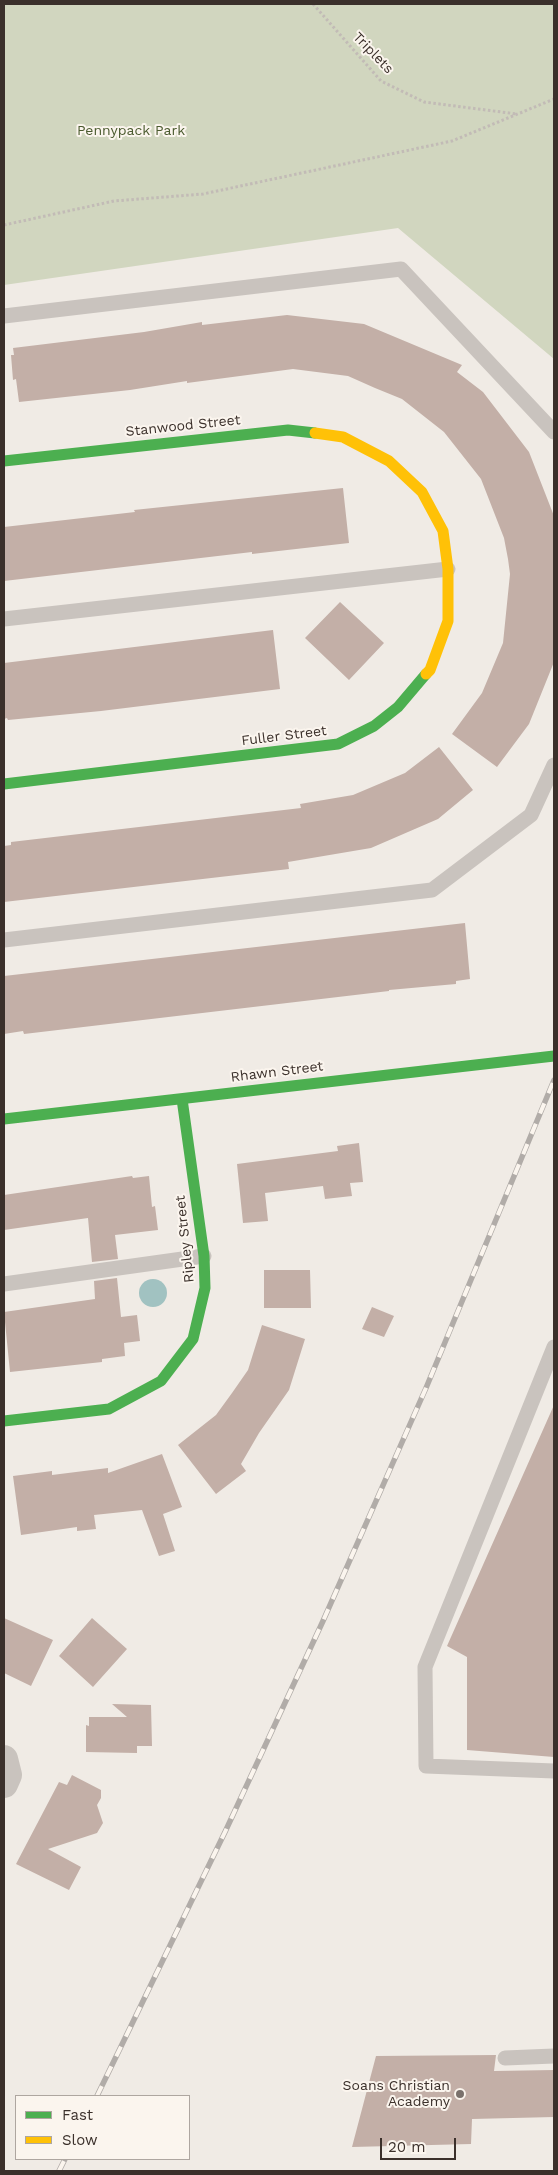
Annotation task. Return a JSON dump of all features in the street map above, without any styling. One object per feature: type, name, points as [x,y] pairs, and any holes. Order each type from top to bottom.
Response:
[{"type":"street","name":"Stanwood Street","points":[[4,461],[288,430],[343,437],[363,448]]},
{"type":"street","name":"Fuller Street","points":[[4,784],[338,744],[374,726],[398,707],[430,670],[448,621],[448,569],[443,531],[422,492],[389,461],[363,448]]},
{"type":"street","name":"Rhawn Street","points":[[4,1119],[554,1056]]},
{"type":"street","name":"Ripley Street","points":[[4,1421],[109,1409],[161,1381],[193,1339],[205,1288],[204,1256],[182,1099]]},
{"type":"street","points":[[4,1759],[8,1775],[4,1784]]},
{"type":"lane","points":[[4,316],[401,269],[554,432]]},
{"type":"lane","points":[[4,619],[448,569]]},
{"type":"lane","points":[[4,940],[432,890],[531,816],[554,765]]},
{"type":"lane","points":[[4,1284],[204,1256]]},
{"type":"lane","points":[[554,1347],[425,1667],[425,1677],[426,1766],[554,1772]]},
{"type":"lane","points":[[505,2058],[554,2056]]},
{"type":"path","name":"Triplets","points":[[313,4],[381,81],[424,102],[518,115]]},
{"type":"path","points":[[4,225],[114,202],[203,194],[452,141],[554,100]]},
{"type":"green space","name":"Pennypack Park","points":[[4,4],[554,4],[554,359],[398,228],[4,285]]},
{"type":"water","points":[[153,1279],[163,1283],[167,1293],[163,1303],[153,1307],[143,1303],[139,1293],[143,1283]]},
{"type":"building","points":[[287,315],[364,324],[462,365],[457,372],[483,392],[529,452],[554,516],[554,662],[529,724],[497,767],[452,734],[482,693],[503,643],[510,574],[504,538],[481,479],[444,432],[402,399],[348,376],[293,369],[19,402],[16,379],[13,380],[11,355],[14,355],[13,348],[144,332],[202,322],[202,325]]},
{"type":"building","points":[[343,488],[349,543],[252,554],[252,552],[4,581],[4,527],[135,512],[134,510]]},
{"type":"building","points":[[340,602],[384,643],[349,680],[305,638]]},
{"type":"building","points":[[273,630],[280,689],[101,711],[4,719],[4,663]]},
{"type":"building","points":[[439,747],[473,790],[438,819],[371,848],[288,862],[289,869],[4,902],[4,846],[11,845],[11,842],[301,808],[300,804],[353,795],[405,773]]},
{"type":"building","points":[[465,923],[470,979],[456,981],[456,984],[389,990],[24,1034],[23,1031],[4,1034],[4,976]]},
{"type":"building","points":[[359,1143],[363,1182],[350,1183],[352,1196],[325,1199],[323,1186],[265,1193],[268,1221],[243,1223],[237,1164],[338,1151],[337,1146]]},
{"type":"building","points":[[132,1176],[133,1178],[149,1176],[152,1207],[155,1206],[158,1230],[115,1235],[118,1259],[92,1262],[88,1218],[4,1230],[4,1195]]},
{"type":"building","points":[[264,1270],[310,1270],[311,1308],[264,1308]]},
{"type":"building","points":[[117,1278],[121,1317],[137,1315],[140,1341],[124,1343],[125,1356],[102,1359],[102,1362],[10,1372],[4,1312],[95,1299],[94,1281]]},
{"type":"building","points":[[372,1307],[394,1316],[384,1337],[362,1329]]},
{"type":"building","points":[[262,1325],[305,1339],[289,1390],[259,1433],[241,1464],[246,1471],[216,1494],[178,1445],[216,1415],[232,1393],[248,1370]]},
{"type":"building","points":[[554,1405],[554,1757],[467,1750],[467,1657],[447,1646]]},
{"type":"building","points":[[162,1454],[182,1507],[163,1514],[175,1551],[159,1556],[142,1510],[94,1515],[96,1529],[77,1531],[77,1527],[21,1535],[13,1476],[52,1471],[52,1475],[108,1468],[108,1473]]},
{"type":"building","points":[[4,1618],[53,1640],[31,1686],[4,1673]]},
{"type":"building","points":[[92,1618],[127,1649],[93,1687],[59,1656]]},
{"type":"building","points":[[112,1704],[151,1705],[152,1746],[137,1746],[137,1753],[86,1752],[86,1725],[89,1726],[89,1717],[127,1717]]},
{"type":"building","points":[[72,1775],[101,1790],[101,1798],[97,1805],[103,1823],[97,1833],[48,1849],[81,1867],[69,1890],[16,1864],[59,1782],[67,1785]]},
{"type":"building","name":"Soans Christian Academy","points":[[496,2055],[494,2071],[554,2070],[554,2117],[472,2119],[471,2144],[352,2147],[376,2056]]},
{"type":"railway","points":[[97,2095],[225,1832],[323,1621],[426,1388],[554,1080]]},
{"type":"railway","points":[[59,2171],[64,2160]]},
{"type":"traffic: fast","points":[[4,461],[288,430],[315,433]]},
{"type":"traffic: fast","points":[[4,784],[338,744],[374,726],[398,707],[426,674]]},
{"type":"traffic: fast","points":[[4,1119],[554,1056]]},
{"type":"traffic: fast","points":[[4,1421],[109,1409],[161,1381],[193,1339],[205,1288],[204,1256],[182,1099]]},
{"type":"traffic: slow","points":[[315,433],[343,437],[389,461],[422,492],[443,531],[448,569],[448,621],[430,670],[426,674]]},
{"type":"place","name":"Soans Christian Academy","points":[[460,2094]]}]
